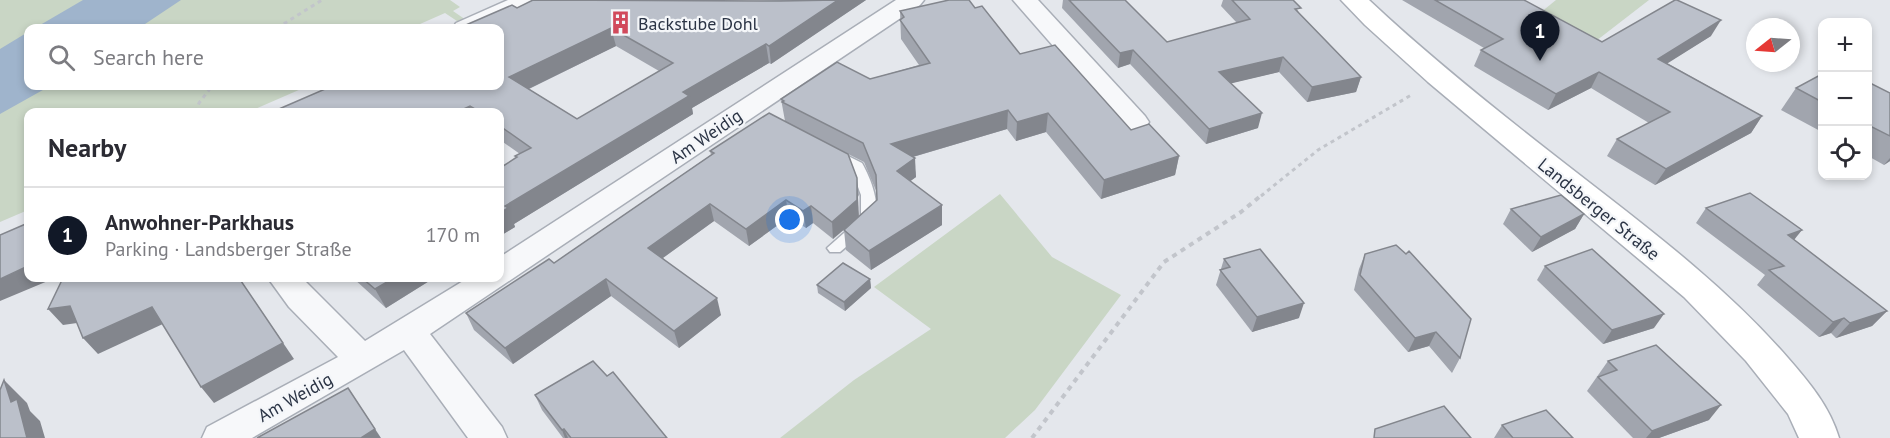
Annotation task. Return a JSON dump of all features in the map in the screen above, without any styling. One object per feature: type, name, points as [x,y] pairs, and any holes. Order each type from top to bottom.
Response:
[{"type":"main road","name":"Landsberger Straße","points":[[1354,0],[1440,79],[1655,254],[1741,329],[1802,402],[1817,428],[1819,438]]},
{"type":"street","points":[[469,24],[483,9],[527,0]]},
{"type":"street","name":"Am Weidig","points":[[504,271],[757,114],[912,0]]},
{"type":"street","points":[[1025,0],[1135,122]]},
{"type":"street","points":[[287,282],[300,298],[362,360]]},
{"type":"street","name":"Am Weidig","points":[[220,438],[362,360],[486,282]]},
{"type":"street","points":[[409,331],[489,438]]},
{"type":"lane","points":[[817,145],[856,166],[868,195],[868,220],[835,248]]},
{"type":"path","points":[[283,24],[322,0]]},
{"type":"path","points":[[1032,438],[1164,262],[1241,213],[1318,150],[1440,79]]},
{"type":"path","points":[[197,108],[209,90]]},
{"type":"green space","points":[[0,0],[450,0],[460,7],[453,11],[466,20],[460,23],[445,13],[420,24],[24,24],[24,90],[299,90],[257,108],[24,108],[24,212],[0,222]]},
{"type":"green space","points":[[1556,0],[1649,0],[1583,51],[1529,22]]},
{"type":"green space","points":[[1000,194],[1052,257],[1121,295],[1035,410],[1005,438],[780,438],[854,380],[931,329],[874,287]]},
{"type":"water","points":[[83,0],[181,0],[145,24],[42,24]]},
{"type":"water","points":[[24,34],[24,90],[43,90],[0,114],[0,49]]},
{"type":"building","points":[[533,0],[838,0],[769,46],[766,44],[683,92],[689,96],[505,206],[508,208],[504,210],[504,165],[517,157],[515,156],[531,148],[504,129],[504,108],[473,108],[470,106],[466,108],[281,108],[323,90],[504,90],[504,24],[468,24],[512,5],[517,8]],"holes":[[[611,28],[673,63],[577,119],[509,77]]]},
{"type":"building","points":[[949,0],[969,0],[975,8],[982,6],[1020,54],[1055,45],[1131,130],[1149,124],[1179,156],[1104,180],[1048,113],[1017,122],[1008,110],[891,144],[915,158],[897,171],[942,205],[869,251],[844,230],[877,200],[876,175],[863,143],[782,102],[784,101],[781,99],[837,62],[870,79],[930,63],[900,20],[904,17],[900,11]]},
{"type":"building","points":[[1069,0],[1125,0],[1167,42],[1250,19],[1232,0],[1293,0],[1301,8],[1295,9],[1361,77],[1312,87],[1283,57],[1219,72],[1262,113],[1209,129],[1133,50],[1120,53]]},
{"type":"building","points":[[1435,0],[1524,0],[1602,42],[1677,0],[1721,20],[1658,59],[1762,116],[1666,169],[1617,139],[1670,112],[1599,72],[1556,94],[1481,50],[1503,39]]},
{"type":"building","points":[[1818,76],[1818,100],[1796,88]]},
{"type":"building","points":[[1872,84],[1890,93],[1890,136],[1872,127]]},
{"type":"building","points":[[769,113],[848,154],[857,178],[857,200],[832,222],[811,206],[803,211],[786,200],[746,229],[710,204],[648,248],[717,298],[674,331],[606,279],[505,348],[466,313],[549,259],[554,263],[714,153],[710,151]]},
{"type":"building","points":[[1750,193],[1802,230],[1788,235],[1887,311],[1850,323],[1844,318],[1833,322],[1769,270],[1784,266],[1706,208]]},
{"type":"building","points":[[1561,195],[1584,214],[1541,237],[1511,209]]},
{"type":"building","points":[[24,225],[24,268],[0,279],[0,235]]},
{"type":"building","points":[[1396,245],[1406,254],[1409,251],[1471,319],[1460,358],[1436,332],[1415,338],[1360,275],[1365,254]]},
{"type":"building","points":[[1260,249],[1304,303],[1257,317],[1220,270],[1230,267],[1224,259]]},
{"type":"building","points":[[1592,249],[1664,314],[1612,330],[1545,266]]},
{"type":"building","points":[[843,263],[870,279],[844,302],[817,285]]},
{"type":"building","points":[[61,282],[242,282],[283,343],[201,387],[152,307],[83,338],[70,306],[48,309]]},
{"type":"building","points":[[367,282],[387,282],[375,289]]},
{"type":"building","points":[[1656,345],[1721,405],[1652,431],[1598,377],[1617,370],[1608,361]]},
{"type":"building","points":[[593,361],[607,376],[613,372],[667,438],[571,438],[564,429],[562,430],[535,395]]},
{"type":"building","points":[[4,380],[11,402],[17,399],[27,438],[0,438],[0,390]]},
{"type":"building","points":[[348,388],[375,429],[361,438],[257,438]]},
{"type":"building","points":[[1444,406],[1471,438],[1374,438],[1375,429]]},
{"type":"building","points":[[1546,410],[1573,438],[1513,438],[1502,425]]},
{"type":"place","name":"Backstube Dohl","points":[[620,23]]},
{"type":"place","name":"Anwohner-Parkhaus","points":[[1540,61]]}]
